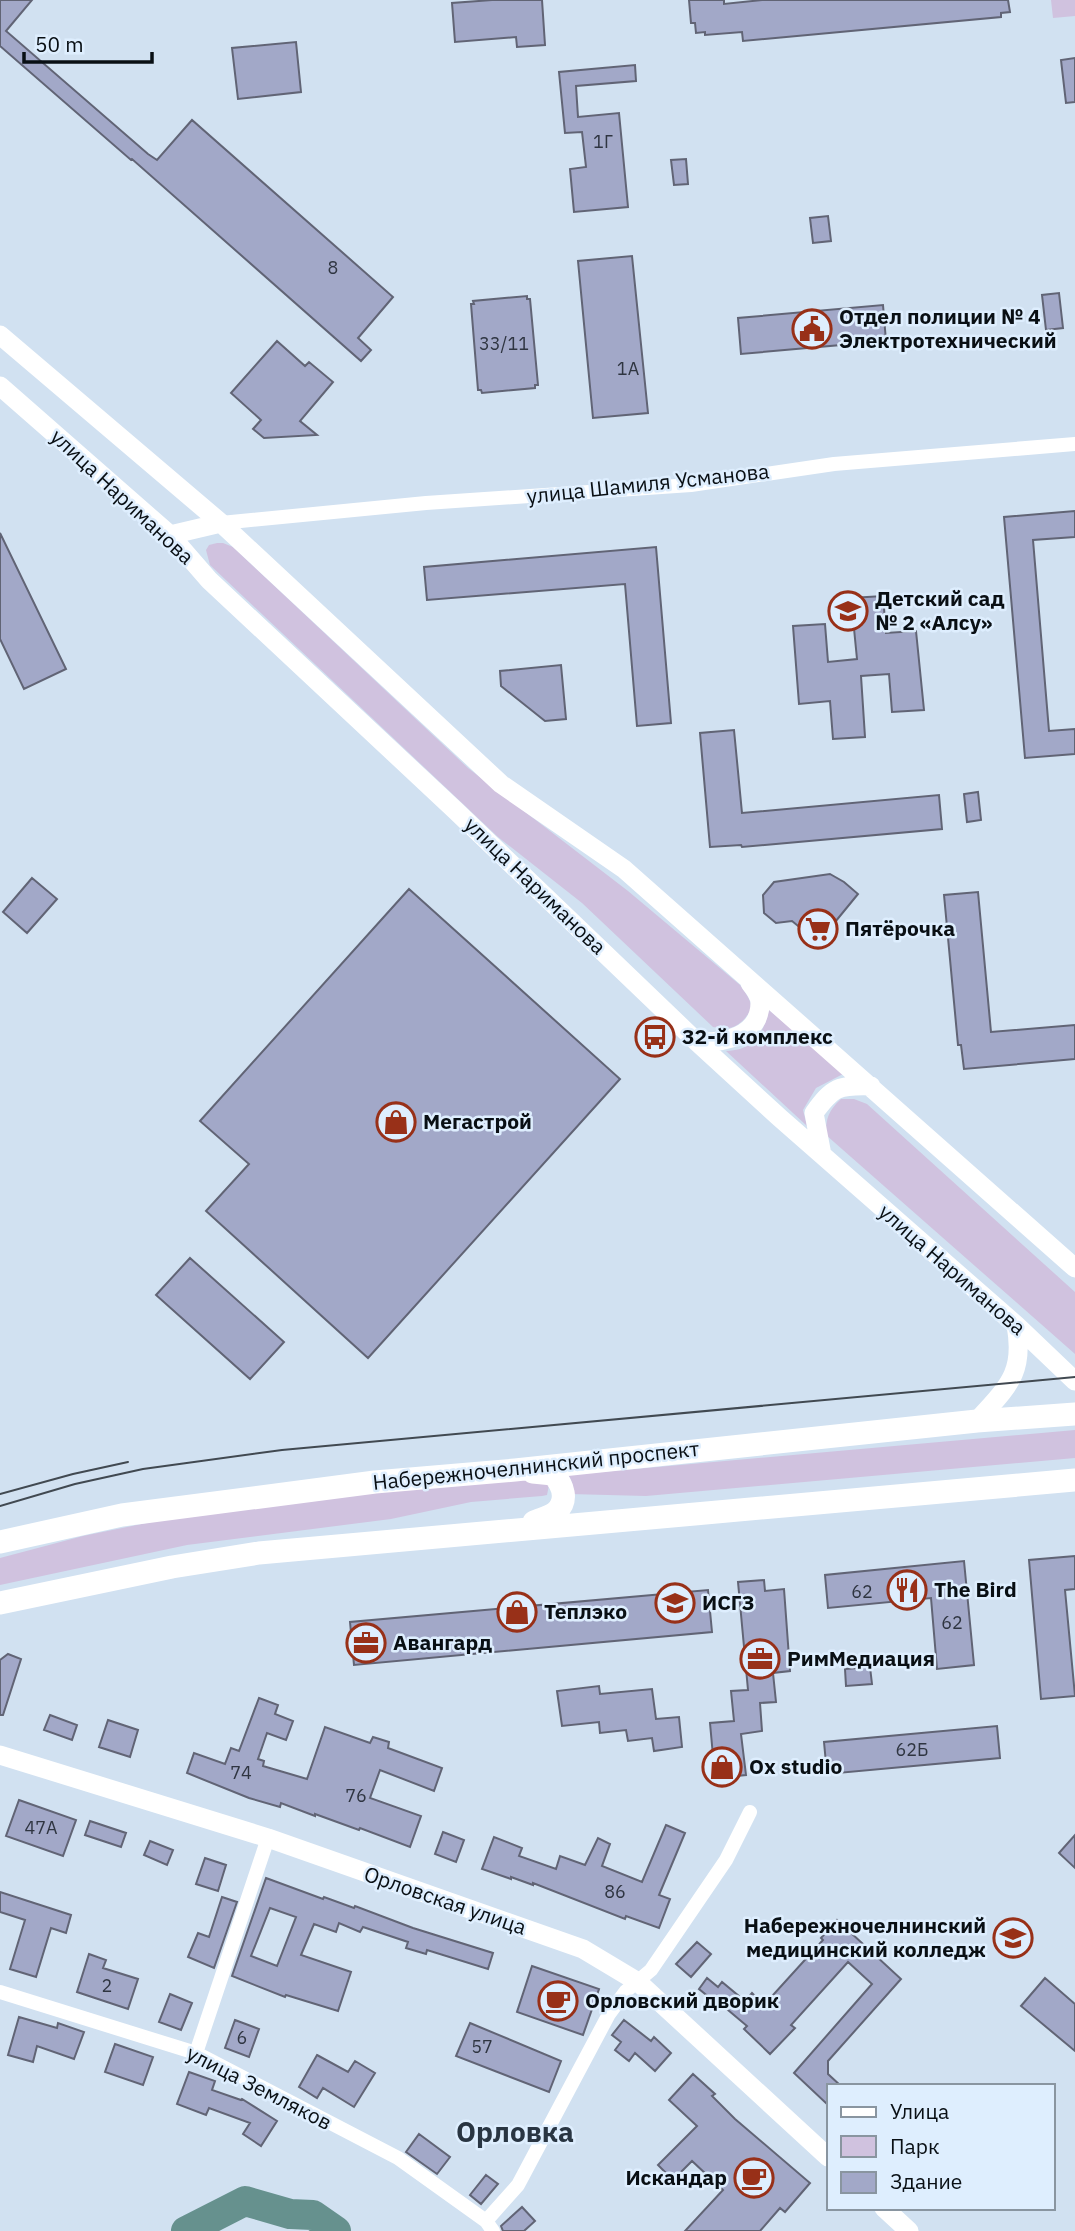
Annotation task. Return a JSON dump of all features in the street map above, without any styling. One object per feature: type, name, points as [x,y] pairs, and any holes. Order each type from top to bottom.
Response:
[{"type":"main road","name":"улица Нариманова","points":[[0,335],[220,523],[501,784],[624,869],[1075,1268]]},
{"type":"main road","name":"улица Нариманова","points":[[0,386],[170,536],[209,580],[455,810],[697,1042],[822,1156],[1016,1325],[1075,1381]]},
{"type":"main road","points":[[170,536],[220,523]]},
{"type":"main road","points":[[697,1042],[717,1043],[743,1035],[757,1017],[760,1000],[748,978]]},
{"type":"main road","points":[[822,1156],[814,1113],[828,1094],[847,1086],[871,1086]]},
{"type":"main road","points":[[977,1421],[1010,1383],[1015,1373],[1019,1341],[1016,1325]]},
{"type":"main road","name":"Набережночелнинский проспект","points":[[0,1542],[122,1515],[240,1498],[977,1421],[1075,1414]]},
{"type":"main road","points":[[515,1470],[554,1474],[562,1483],[564,1500],[556,1513],[521,1528]]},
{"type":"main road","points":[[0,1603],[259,1552],[1075,1480]]},
{"type":"main road","name":"Орловская улица","points":[[0,1755],[268,1838],[583,1949],[638,1982],[827,2156]]},
{"type":"main road","points":[[886,2210],[909,2231]]},
{"type":"street","name":"улица Шамиля Усманова","points":[[220,523],[426,503],[691,485],[834,464],[1075,444]]},
{"type":"street","points":[[490,2226],[518,2185],[609,2014],[626,1991],[651,1970],[726,1860],[750,1812]]},
{"type":"street","points":[[196,2053],[268,1838]]},
{"type":"street","name":"улица Земляков","points":[[0,1992],[196,2053],[398,2158],[490,2226]]},
{"type":"green space","points":[[1051,0],[1075,0],[1075,16],[1053,18]]},
{"type":"green space","points":[[217,543],[233,547],[468,768],[628,891],[740,985],[751,1004],[746,1017],[731,1028],[713,1027],[582,903],[498,837],[210,565],[206,550],[209,545]]},
{"type":"green space","points":[[769,1010],[845,1073],[816,1088],[803,1110],[807,1126],[726,1051],[743,1048],[755,1040],[764,1027]]},
{"type":"green space","points":[[841,1099],[854,1099],[867,1104],[1075,1292],[1075,1354],[826,1135],[829,1116]]},
{"type":"green space","points":[[1075,1430],[1075,1458],[646,1496],[569,1494],[572,1484],[568,1475]]},
{"type":"green space","points":[[539,1477],[549,1485],[547,1495],[471,1502],[391,1519],[187,1545],[0,1585],[0,1558],[83,1536],[171,1518],[364,1494]]},
{"type":"building","points":[[0,0],[32,0],[6,31],[148,154],[157,160],[192,120],[393,297],[358,338],[371,350],[361,361],[0,46]]},
{"type":"building","points":[[542,0],[545,45],[517,47],[516,37],[455,42],[452,3]]},
{"type":"building","points":[[689,0],[724,0],[724,4],[762,0],[1008,0],[1010,12],[1001,13],[1001,17],[743,41],[742,32],[705,35],[705,32],[696,33],[695,23],[691,23]]},
{"type":"building","points":[[296,42],[301,92],[238,99],[232,48]]},
{"type":"building","points":[[1075,58],[1075,102],[1066,103],[1061,60]]},
{"type":"building","points":[[635,65],[636,81],[576,86],[578,117],[619,113],[628,207],[574,212],[570,169],[586,167],[582,132],[565,133],[559,72]]},
{"type":"building","points":[[686,159],[688,184],[674,185],[671,160]]},
{"type":"building","points":[[828,216],[831,241],[813,243],[810,218]]},
{"type":"building","points":[[632,256],[648,413],[593,418],[578,261]]},
{"type":"building","points":[[1059,293],[1063,328],[1046,330],[1042,295]]},
{"type":"building","points":[[527,296],[527,299],[530,299],[538,385],[535,385],[535,388],[482,393],[478,390],[471,304],[474,304],[473,301]]},
{"type":"building","name":"Отдел полиции № 4 Электротехнический","points":[[883,305],[886,341],[741,354],[738,318]]},
{"type":"building","points":[[277,341],[305,366],[309,362],[333,382],[300,421],[317,435],[264,438],[253,429],[261,420],[231,393]]},
{"type":"building","points":[[1075,511],[1075,537],[1033,540],[1049,731],[1075,729],[1075,754],[1025,758],[1004,517]]},
{"type":"building","points":[[0,533],[66,669],[24,689],[0,639]]},
{"type":"building","points":[[656,547],[671,723],[637,726],[625,584],[427,600],[424,567]]},
{"type":"building","points":[[883,596],[886,633],[916,631],[924,710],[892,712],[889,674],[861,676],[865,737],[833,739],[830,701],[799,704],[793,626],[825,624],[828,662],[857,659],[851,598]]},
{"type":"building","points":[[561,665],[566,719],[545,721],[501,686],[500,671]]},
{"type":"building","points":[[734,730],[742,813],[939,795],[942,829],[742,847],[710,847],[700,733]]},
{"type":"building","points":[[978,792],[981,820],[967,822],[964,794]]},
{"type":"building","points":[[830,874],[858,894],[822,938],[814,939],[792,921],[776,923],[764,913],[763,895],[774,882]]},
{"type":"building","points":[[32,878],[57,899],[27,933],[3,912]]},
{"type":"building","points":[[409,889],[620,1079],[368,1358],[206,1211],[249,1164],[200,1121]]},
{"type":"building","points":[[978,892],[991,1032],[1075,1025],[1075,1059],[964,1069],[961,1045],[958,1045],[944,895]]},
{"type":"building","points":[[190,1258],[284,1342],[250,1379],[156,1295]]},
{"type":"building","points":[[1075,1556],[1075,1589],[1065,1590],[1075,1696],[1041,1699],[1029,1560]]},
{"type":"building","points":[[964,1561],[974,1665],[937,1669],[931,1598],[828,1608],[825,1575]]},
{"type":"building","points":[[764,1580],[765,1591],[784,1589],[790,1671],[773,1673],[776,1702],[760,1703],[762,1731],[741,1734],[746,1775],[715,1778],[710,1723],[734,1721],[731,1691],[748,1690],[738,1582]]},
{"type":"building","points":[[708,1590],[712,1632],[354,1665],[350,1622]]},
{"type":"building","points":[[8,1654],[21,1659],[3,1715],[0,1715],[0,1660]]},
{"type":"building","points":[[870,1667],[872,1684],[846,1686],[845,1669]]},
{"type":"building","points":[[599,1686],[600,1694],[652,1689],[656,1719],[679,1717],[682,1747],[654,1751],[652,1738],[628,1741],[626,1730],[600,1733],[599,1722],[562,1726],[557,1691]]},
{"type":"building","points":[[259,1698],[278,1705],[275,1714],[293,1721],[286,1740],[267,1733],[258,1759],[264,1761],[263,1766],[307,1779],[325,1727],[370,1743],[373,1737],[389,1742],[388,1748],[442,1768],[434,1791],[380,1770],[370,1798],[421,1816],[410,1847],[281,1803],[280,1807],[249,1798],[187,1773],[194,1753],[225,1764],[231,1748],[239,1751]]},
{"type":"building","points":[[50,1715],[77,1725],[72,1740],[44,1730]]},
{"type":"building","points":[[108,1720],[138,1730],[130,1757],[99,1747]]},
{"type":"building","points":[[997,1726],[1000,1758],[827,1774],[824,1742]]},
{"type":"building","points":[[19,1800],[76,1820],[63,1856],[6,1836]]},
{"type":"building","points":[[90,1821],[126,1833],[121,1847],[85,1835]]},
{"type":"building","points":[[666,1825],[685,1833],[659,1895],[670,1899],[659,1928],[626,1916],[625,1919],[533,1883],[482,1869],[494,1837],[522,1848],[519,1856],[556,1869],[560,1856],[585,1865],[598,1838],[610,1844],[602,1866],[642,1882]]},
{"type":"building","points":[[443,1832],[464,1840],[456,1862],[435,1854]]},
{"type":"building","points":[[1075,1835],[1075,1868],[1059,1853]]},
{"type":"building","points":[[150,1841],[173,1850],[167,1865],[144,1855]]},
{"type":"building","points":[[205,1858],[226,1865],[218,1891],[196,1884]]},
{"type":"building","points":[[266,1878],[493,1953],[488,1969],[427,1950],[426,1954],[406,1948],[408,1942],[363,1927],[360,1932],[339,1923],[336,1932],[314,1924],[301,1955],[351,1972],[338,2011],[286,1995],[285,1997],[232,1976]],"holes":[[[270,1908],[296,1917],[277,1966],[251,1956]]]},
{"type":"building","points":[[0,1892],[71,1915],[66,1933],[51,1928],[36,1977],[10,1969],[25,1920],[0,1912]]},
{"type":"building","points":[[222,1897],[237,1902],[214,1968],[188,1957],[198,1933],[209,1937]]},
{"type":"building","points":[[837,1920],[901,1979],[828,2061],[828,2074],[839,2084],[827,2084],[827,2104],[794,2073],[872,1984],[848,1962],[791,2025],[795,2028],[770,2054],[744,2029],[747,2026],[699,1989],[707,1978],[718,1987],[722,1982],[745,2001],[752,1993],[764,2005],[823,1940],[821,1938]]},
{"type":"building","points":[[697,1942],[711,1954],[691,1977],[676,1964]]},
{"type":"building","points":[[89,1954],[106,1960],[103,1968],[138,1979],[128,2009],[77,1992]]},
{"type":"building","points":[[532,1966],[599,1989],[583,2035],[517,2012]]},
{"type":"building","points":[[1045,1978],[1075,2004],[1075,2051],[1021,2006]]},
{"type":"building","points":[[170,1994],[192,2003],[181,2030],[159,2022]]},
{"type":"building","points":[[19,2017],[57,2028],[58,2023],[84,2032],[74,2059],[37,2046],[33,2062],[8,2055]]},
{"type":"building","points":[[235,2020],[259,2029],[249,2057],[225,2048]]},
{"type":"building","points":[[624,2020],[651,2041],[654,2037],[671,2053],[655,2071],[635,2053],[629,2061],[615,2050],[621,2042],[612,2035]]},
{"type":"building","points":[[470,2023],[561,2061],[549,2092],[456,2056]]},
{"type":"building","points":[[115,2044],[153,2057],[143,2085],[105,2072]]},
{"type":"building","points":[[317,2055],[348,2072],[355,2061],[375,2073],[354,2107],[323,2088],[317,2098],[299,2087]]},
{"type":"building","points":[[189,2072],[215,2081],[212,2090],[242,2099],[277,2121],[261,2146],[243,2134],[250,2123],[209,2108],[206,2115],[177,2104]]},
{"type":"building","points":[[693,2074],[715,2094],[712,2096],[735,2119],[810,2183],[785,2212],[780,2208],[760,2231],[685,2231],[723,2190],[692,2161],[673,2180],[658,2165],[697,2126],[669,2100]]},
{"type":"building","points":[[419,2134],[450,2157],[437,2174],[406,2152]]},
{"type":"building","points":[[486,2175],[498,2184],[481,2204],[470,2195]]},
{"type":"building","points":[[522,2207],[535,2221],[524,2231],[503,2231],[501,2226]]},
{"type":"waterway","points":[[186,2231],[245,2201],[290,2214],[313,2215],[336,2231]]},
{"type":"tram line","points":[[0,1506],[75,1484],[143,1469],[282,1450],[1075,1377]]},
{"type":"tram line","points":[[0,1494],[128,1462]]},
{"type":"place","name":"Отдел полиции № 4 Электротехнический","points":[[812,329]]},
{"type":"place","name":"Детский сад № 2 «Алсу»","points":[[848,611]]},
{"type":"place","name":"Пятёрочка","points":[[818,929]]},
{"type":"place","name":"32-й комплекс","points":[[655,1037]]},
{"type":"place","name":"Мегастрой","points":[[396,1122]]},
{"type":"place","name":"The Bird","points":[[907,1590]]},
{"type":"place","name":"ИСГЗ","points":[[675,1603]]},
{"type":"place","name":"Теплэко","points":[[517,1612]]},
{"type":"place","name":"Авангард","points":[[366,1643]]},
{"type":"place","name":"РимМедиация","points":[[760,1659]]},
{"type":"place","name":"Ox studio","points":[[722,1767]]},
{"type":"place","name":"Набережночелнинский медицинский колледж","points":[[1013,1938]]},
{"type":"place","name":"Орловский дворик","points":[[558,2001]]},
{"type":"place","name":"Искандар","points":[[754,2178]]},
{"type":"district","name":"Орловка","points":[[515,2132]]}]
